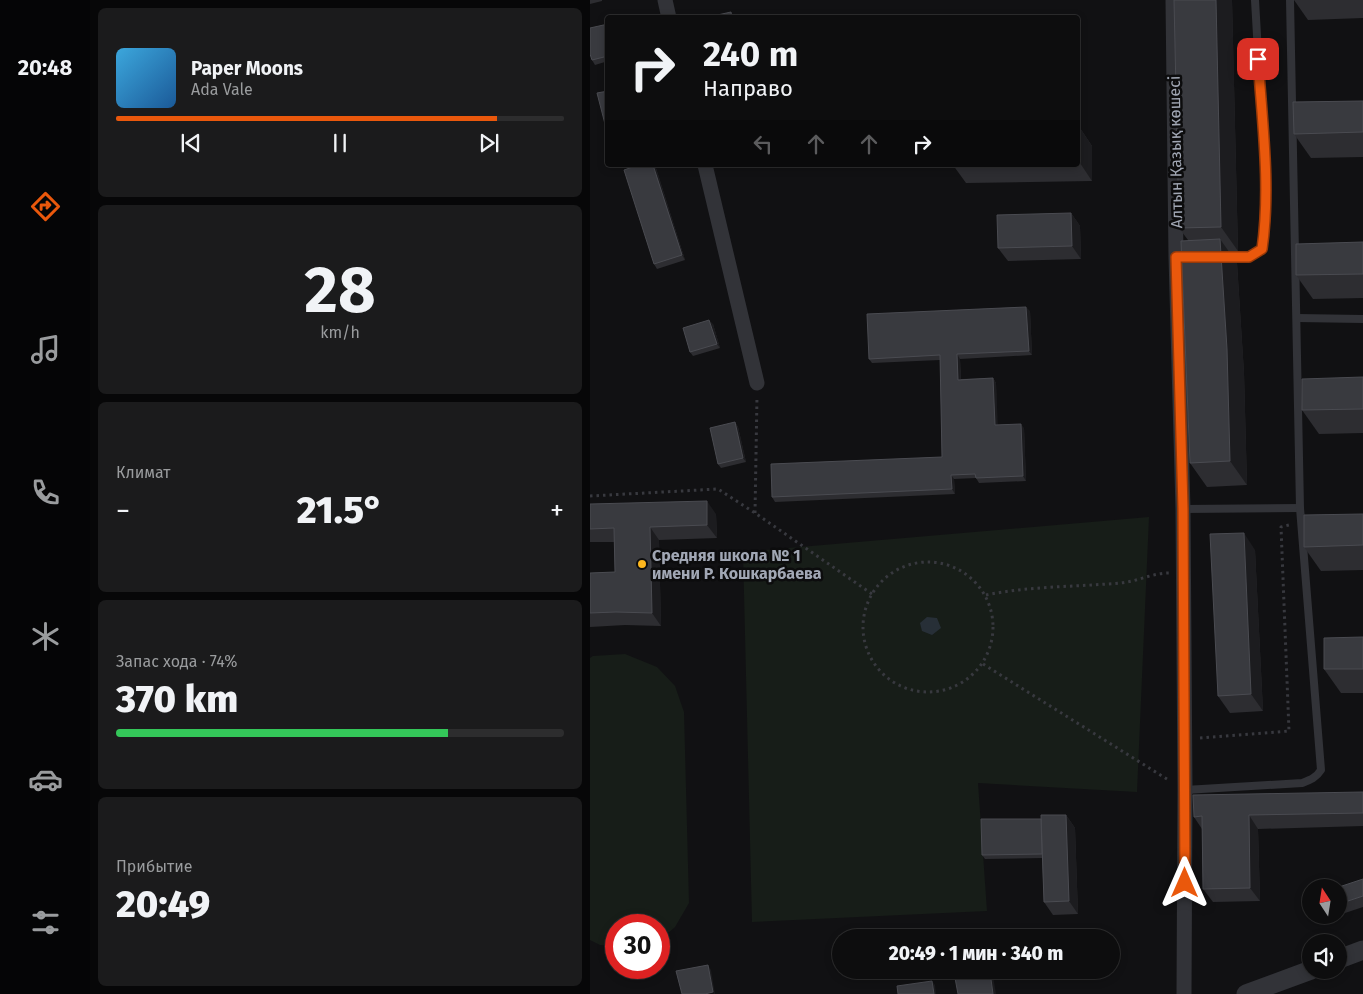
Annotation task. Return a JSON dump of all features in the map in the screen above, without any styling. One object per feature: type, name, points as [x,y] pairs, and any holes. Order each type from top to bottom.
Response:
[{"type":"street","points":[[665,0],[669,15]]},
{"type":"street","name":"Алтын Қазық көшесі","points":[[1173,0],[1181,257],[1185,739],[1184,994]]},
{"type":"street","points":[[705,167],[757,383]]},
{"type":"street","points":[[1347,956],[1363,950]]},
{"type":"street","points":[[1246,994],[1302,973]]},
{"type":"lane","points":[[1213,257],[1249,257],[1262,249],[1265,229],[1265,176],[1255,0]]},
{"type":"lane","points":[[1185,790],[1302,783],[1318,775],[1320,770],[1300,508],[1298,318],[1290,0]]},
{"type":"lane","points":[[1298,318],[1363,319]]},
{"type":"lane","points":[[1183,509],[1300,508]]},
{"type":"lane","points":[[1301,523],[1310,522]]},
{"type":"path","points":[[755,513],[757,383]]},
{"type":"path","points":[[590,496],[718,489],[872,594]]},
{"type":"path","points":[[1185,739],[1289,731],[1281,527],[1301,523]]},
{"type":"path","points":[[939,562],[960,569],[977,583],[986,595],[994,622],[992,644],[983,664],[968,680],[950,690],[928,693],[907,690],[888,680],[873,664],[864,644],[862,623],[872,594],[879,584],[896,570],[917,563],[939,562]]},
{"type":"path","points":[[986,595],[1014,589],[1123,583],[1159,573],[1183,572]]},
{"type":"path","points":[[983,664],[1185,790]]},
{"type":"shaded area","points":[[1149,517],[1137,792],[978,783],[987,911],[752,922],[743,552]]},
{"type":"shaded area","points":[[927,617],[937,618],[941,628],[932,635],[922,631],[920,623]]},
{"type":"shaded area","points":[[625,654],[657,667],[675,686],[684,712],[689,903],[675,927],[670,931],[670,914],[605,914],[605,945],[590,940],[590,658],[593,656]]},
{"type":"building","points":[[1174,0],[1216,0],[1221,227],[1179,228]]},
{"type":"building","points":[[731,12],[732,15],[718,15]]},
{"type":"building","points":[[605,25],[605,57],[592,60],[590,54],[590,28]]},
{"type":"building","points":[[605,92],[605,124],[597,93]]},
{"type":"building","points":[[1363,101],[1363,132],[1294,134],[1293,102]]},
{"type":"building","points":[[632,167],[654,167],[682,255],[654,264],[624,170]]},
{"type":"building","points":[[1071,213],[1072,246],[998,248],[997,215]]},
{"type":"building","points":[[1220,239],[1227,349],[1230,461],[1190,463],[1181,241]]},
{"type":"building","points":[[1363,242],[1363,274],[1296,275],[1296,244]]},
{"type":"building","points":[[1026,307],[1029,351],[957,354],[958,380],[993,378],[995,425],[1021,424],[1023,476],[976,478],[975,474],[951,475],[952,489],[772,497],[771,464],[942,457],[940,355],[869,359],[867,314]]},
{"type":"building","points":[[709,320],[717,344],[690,352],[683,328]]},
{"type":"building","points":[[1363,377],[1363,409],[1302,410],[1302,379]]},
{"type":"building","points":[[735,422],[743,458],[718,464],[710,428]]},
{"type":"building","name":"Средняя школа № 1 имени Р. Кошкарбаева","points":[[707,501],[707,525],[650,527],[652,613],[590,613],[590,573],[615,572],[614,528],[590,529],[590,504]]},
{"type":"building","points":[[1363,514],[1363,545],[1304,547],[1304,515]]},
{"type":"building","points":[[1244,533],[1251,694],[1218,696],[1210,534]]},
{"type":"building","points":[[1363,637],[1363,669],[1324,669],[1324,638]]},
{"type":"building","points":[[1363,792],[1363,813],[1249,815],[1250,888],[1203,889],[1202,816],[1194,817],[1193,795]]},
{"type":"building","points":[[1041,815],[1066,815],[1069,901],[1044,902]]},
{"type":"building","points":[[981,819],[1041,819],[1042,854],[982,855]]},
{"type":"building","points":[[1363,879],[1363,896],[1348,901],[1348,884]]},
{"type":"building","points":[[708,965],[713,992],[682,994],[676,971]]},
{"type":"building","points":[[955,979],[991,979],[993,994],[958,994]]},
{"type":"building","points":[[932,981],[934,994],[898,994],[897,986]]},
{"type":"place","name":"Средняя школа № 1 имени Р. Кошкарбаева","points":[[642,564]]},
{"type":"route","points":[[1185,883],[1183,509],[1176,257],[1249,257],[1262,249],[1265,229],[1265,176],[1258,59]]}]
